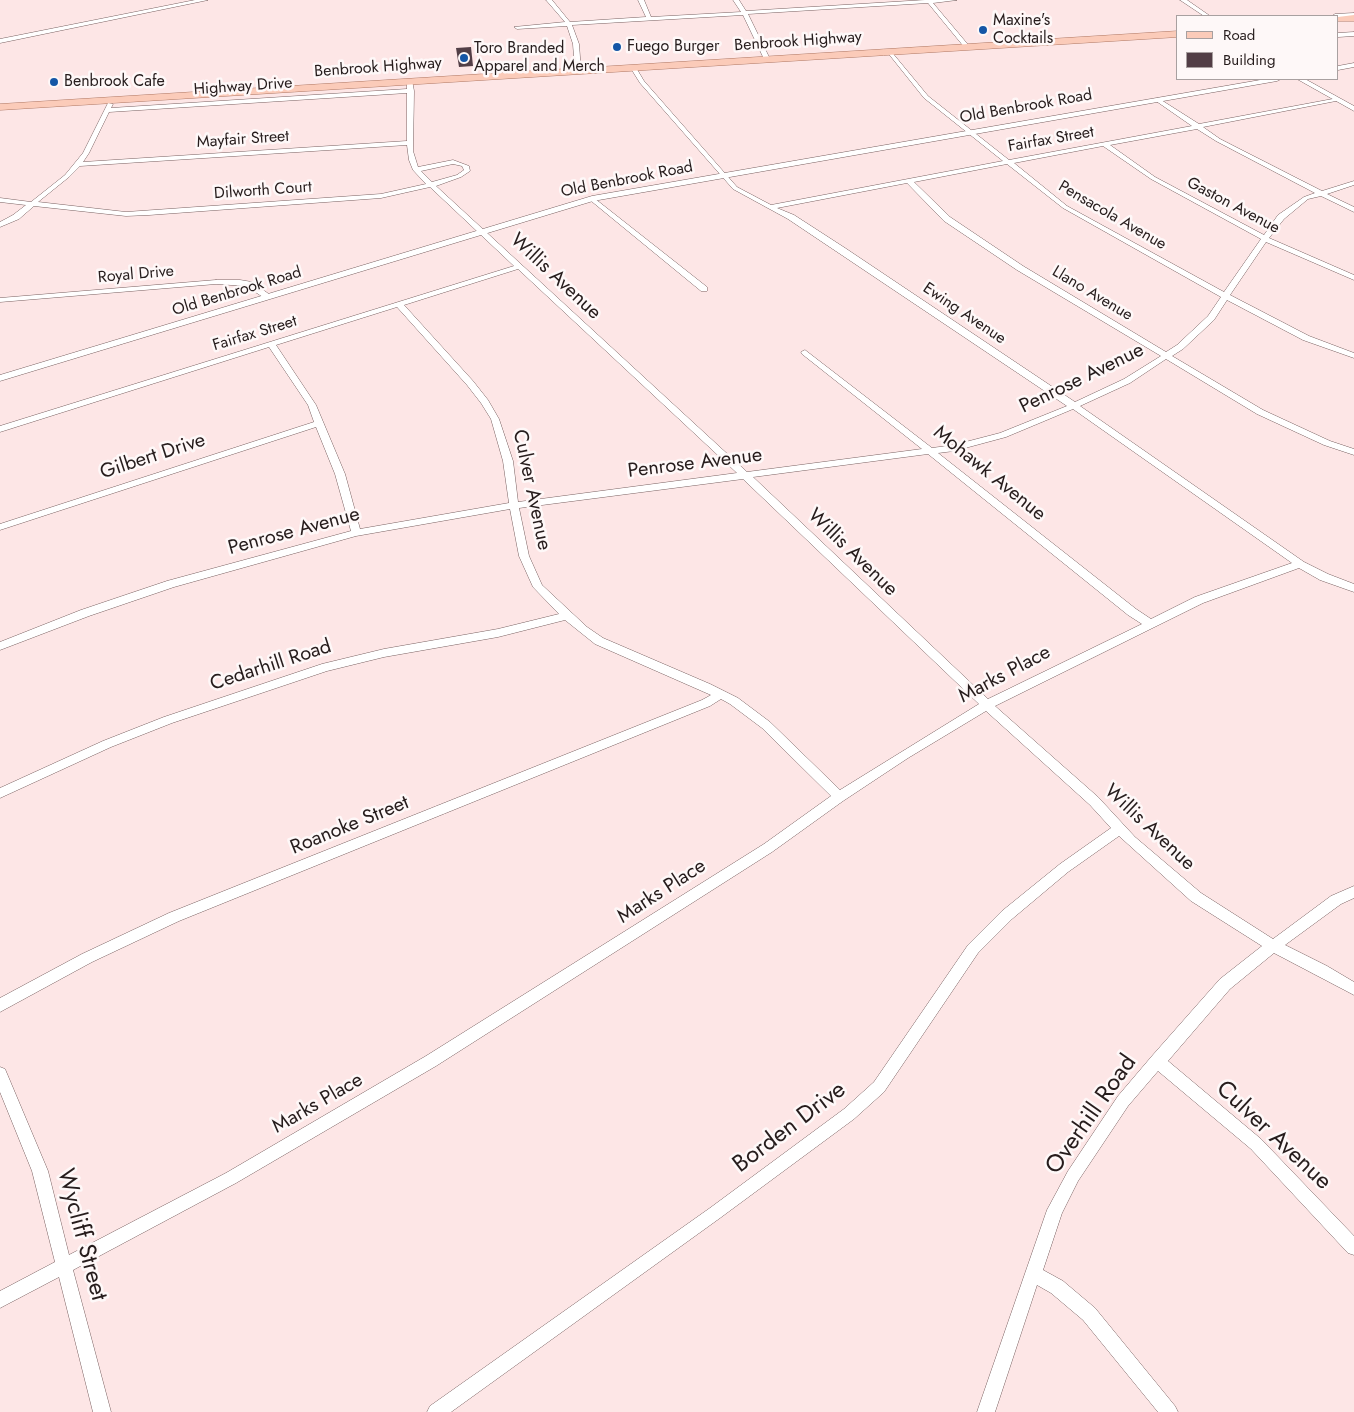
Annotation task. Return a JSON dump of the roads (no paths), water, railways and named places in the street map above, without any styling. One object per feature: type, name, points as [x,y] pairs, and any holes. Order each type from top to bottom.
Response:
[{"type":"main road","points":[[1339,19],[1354,16]]},
{"type":"main road","points":[[1339,27],[1354,26]]},
{"type":"main road","name":"Benbrook Highway","points":[[0,107],[410,86],[578,71],[1176,34]]},
{"type":"street","points":[[0,42],[205,0]]},
{"type":"street","points":[[550,0],[569,24],[576,44],[578,71]]},
{"type":"street","points":[[641,0],[649,19]]},
{"type":"street","points":[[736,0],[745,13],[767,59]]},
{"type":"street","points":[[834,0],[838,8]]},
{"type":"street","points":[[518,27],[954,0]]},
{"type":"street","points":[[1183,0],[1205,15]]},
{"type":"street","points":[[929,1],[967,47]]},
{"type":"street","points":[[1339,16],[1354,16]]},
{"type":"street","points":[[1339,35],[1354,34]]},
{"type":"street","name":"Pensacola Avenue","points":[[890,52],[926,97],[1065,207],[1306,338],[1354,356]]},
{"type":"street","points":[[1339,68],[1354,65]]},
{"type":"street","name":"Ewing Avenue","points":[[633,68],[642,82],[735,188],[791,217],[842,250],[1074,406],[1300,564]]},
{"type":"street","name":"Old Benbrook Road","points":[[0,378],[482,234],[545,212],[592,200],[1271,80]]},
{"type":"street","points":[[1302,80],[1354,109]]},
{"type":"street","points":[[410,86],[410,143],[412,160],[416,170]]},
{"type":"street","name":"Highway Drive","points":[[107,110],[410,86]]},
{"type":"street","points":[[0,225],[16,217],[67,176],[78,164],[86,153],[112,100]]},
{"type":"street","points":[[1158,100],[1198,128],[1354,210]]},
{"type":"street","name":"Fairfax Street","points":[[769,207],[1198,128],[1338,100]]},
{"type":"street","name":"Mayfair Street","points":[[78,164],[410,143]]},
{"type":"street","name":"Gaston Avenue","points":[[1106,145],[1154,178],[1185,196],[1266,239],[1354,278]]},
{"type":"street","name":"Dilworth Court","points":[[0,200],[126,214],[365,199],[431,185],[466,173],[467,167],[453,162],[416,170]]},
{"type":"street","name":"Willis Avenue","points":[[416,170],[482,234],[746,476],[988,706],[1094,801],[1120,829],[1196,897],[1272,946],[1322,970],[1354,989]]},
{"type":"street","name":"Llano Avenue","points":[[908,180],[940,212],[980,242],[1260,412],[1327,443],[1354,452]]},
{"type":"street","name":"Penrose Avenue","points":[[0,646],[84,613],[171,584],[356,533],[514,505],[954,448],[1004,435],[1074,406],[1127,381],[1167,356],[1201,329],[1281,217],[1306,198],[1354,183]]},
{"type":"street","points":[[592,200],[704,289]]},
{"type":"street","name":"Fairfax Street","points":[[0,429],[518,266]]},
{"type":"street","name":"Royal Drive","points":[[0,300],[216,282],[249,284],[269,298]]},
{"type":"street","name":"Culver Avenue","points":[[398,304],[485,402],[494,418],[508,461],[524,556],[538,586],[566,616],[599,641],[734,701],[766,725],[796,752],[838,797]]},
{"type":"street","points":[[270,344],[312,405],[340,474],[356,533]]},
{"type":"street","name":"Mohawk Avenue","points":[[805,352],[1132,612],[1150,624]]},
{"type":"street","name":"Gilbert Drive","points":[[0,528],[168,470],[319,423]]},
{"type":"street","points":[[1300,564],[1324,577],[1354,588]]},
{"type":"street","name":"Marks Place","points":[[0,1300],[231,1178],[431,1061],[768,848],[838,797],[904,755],[988,706],[1199,600],[1300,564]]},
{"type":"street","name":"Cedarhill Road","points":[[0,793],[108,744],[168,720],[326,667],[384,653],[498,633],[566,616]]},
{"type":"street","name":"Roanoke Street","points":[[0,1005],[87,958],[174,916],[706,703],[721,694]]},
{"type":"street","name":"Borden Drive","points":[[436,1412],[715,1213],[849,1114],[879,1087],[973,949],[1007,915],[1064,868],[1120,829]]},
{"type":"street","name":"Overhill Road","points":[[986,1412],[1055,1210],[1073,1176],[1123,1101],[1225,984],[1272,946],[1336,900],[1354,892]]},
{"type":"street","name":"Culver Avenue","points":[[1157,1061],[1256,1144],[1354,1247]]},
{"type":"street","name":"Wycliff Street","points":[[0,1074],[40,1171],[102,1412]]},
{"type":"street","points":[[1034,1274],[1057,1287],[1089,1314],[1169,1412]]},
{"type":"place","name":"Maxine's Cocktails","points":[[983,30]]},
{"type":"place","name":"Fuego Burger","points":[[617,47]]},
{"type":"place","name":"Toro Branded Apparel and Merch","points":[[464,58]]},
{"type":"place","name":"Benbrook Cafe","points":[[54,82]]}]
